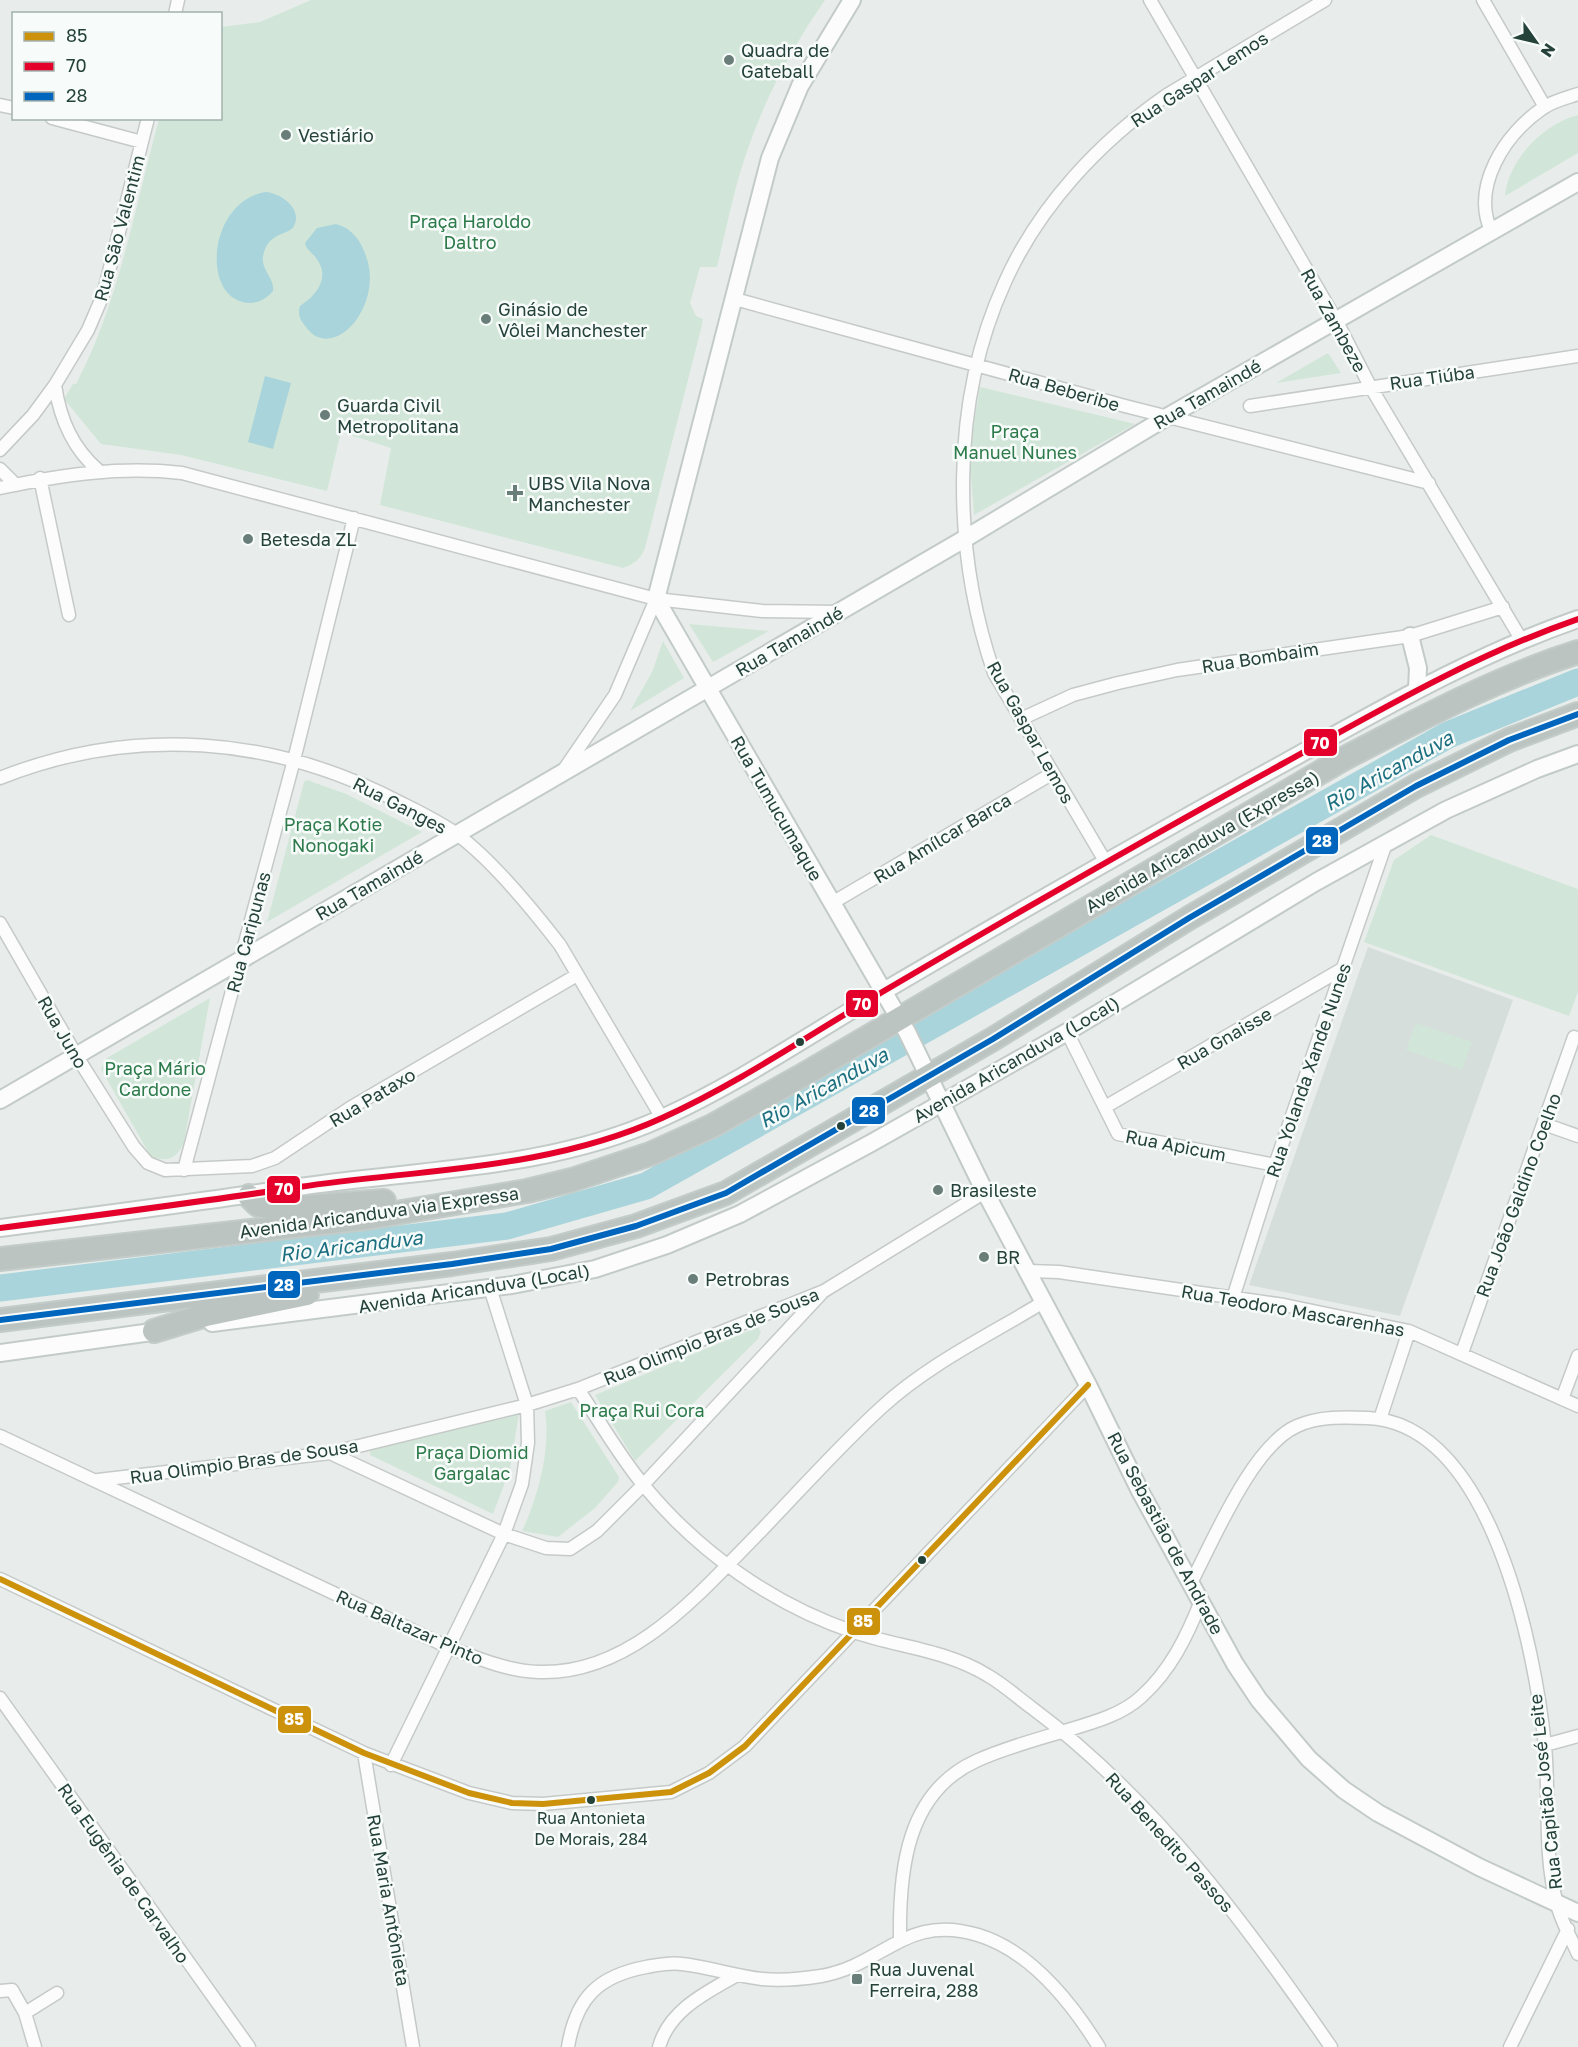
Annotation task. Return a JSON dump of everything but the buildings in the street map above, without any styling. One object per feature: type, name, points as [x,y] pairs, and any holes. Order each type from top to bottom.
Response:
[{"type":"highway","points":[[1528,668],[1578,640]]},
{"type":"highway","name":"Avenida Aricanduva (Expressa)","points":[[903,1025],[1343,759],[1433,712],[1528,668],[1578,651]]},
{"type":"highway","points":[[0,1320],[551,1249],[636,1226],[726,1194],[926,1069],[1416,786],[1509,741],[1578,714]]},
{"type":"highway","points":[[1416,786],[1537,742],[1578,730]]},
{"type":"highway","name":"Avenida Aricanduva via Expressa","points":[[0,1259],[366,1218],[572,1180],[650,1154],[712,1126],[903,1025]]},
{"type":"highway","points":[[249,1196],[258,1205],[278,1209],[500,1195]]},
{"type":"highway","points":[[154,1331],[206,1315],[322,1290],[375,1273]]},
{"type":"street","points":[[561,774],[615,695],[656,599],[770,158],[788,112],[818,53],[852,0]]},
{"type":"street","name":"Rua Zambeze","points":[[1150,0],[1336,320],[1370,386],[1521,639]]},
{"type":"street","name":"Rua Gaspar Lemos","points":[[1105,861],[994,674],[986,650],[966,538],[963,497],[964,449],[977,364],[990,317],[1005,280],[1056,200],[1074,177],[1120,130],[1143,111],[1325,0]]},
{"type":"street","points":[[1483,0],[1545,107]]},
{"type":"street","points":[[1492,232],[1486,219],[1484,203],[1488,179],[1513,136],[1545,107],[1578,94]]},
{"type":"street","points":[[60,120],[142,142]]},
{"type":"street","name":"Rua São Valentim","points":[[0,450],[33,416],[79,349],[103,295],[148,120]]},
{"type":"street","name":"Rua Tamaindé","points":[[0,1100],[840,612],[1167,417],[1578,182]]},
{"type":"street","name":"Rua Beberibe","points":[[735,299],[1167,417],[1429,483]]},
{"type":"street","name":"Rua Tiúba","points":[[1250,406],[1578,356]]},
{"type":"street","points":[[55,385],[58,405],[71,438],[87,460],[99,471]]},
{"type":"street","points":[[0,470],[16,485]]},
{"type":"street","points":[[0,488],[39,478],[99,471],[154,470],[182,474],[656,599],[762,611],[840,612]]},
{"type":"street","points":[[39,478],[69,615]]},
{"type":"street","name":"Rua Caripunas","points":[[184,1170],[294,760],[354,518]]},
{"type":"street","name":"Rua Tumucumaque","points":[[656,599],[903,1025]]},
{"type":"street","name":"Rua Bombaim","points":[[1021,719],[1073,695],[1138,678],[1188,668],[1410,636],[1503,607]]},
{"type":"street","points":[[0,1228],[249,1196],[299,1187],[504,1164],[580,1146],[662,1118],[715,1091],[1105,861],[1418,689],[1521,639],[1578,619]]},
{"type":"street","points":[[1410,636],[1418,668],[1418,689]]},
{"type":"street","name":"Rua Ganges","points":[[0,778],[77,753],[128,747],[218,745],[294,760],[382,793],[457,834],[539,918],[560,945],[662,1118]]},
{"type":"street","name":"Avenida Aricanduva (Local)","points":[[0,1353],[490,1288],[595,1269],[667,1245],[740,1214],[943,1102],[1067,1032],[1245,924],[1456,805],[1537,769],[1578,754]]},
{"type":"street","name":"Rua Amílcar Barca","points":[[832,903],[1053,773]]},
{"type":"street","name":"Rua Yolanda Xande Nunes","points":[[1233,1298],[1275,1165],[1386,843]]},
{"type":"street","name":"Rua Juno","points":[[0,923],[76,1055],[134,1147],[152,1166]]},
{"type":"street","name":"Rua Gnaisse","points":[[1105,1107],[1342,969]]},
{"type":"street","name":"Rua Pataxo","points":[[152,1166],[165,1170],[184,1170],[252,1166],[275,1158],[350,1108],[577,975]]},
{"type":"street","name":"Rua Sebastião de Andrade","points":[[903,1025],[943,1102],[985,1192],[1045,1301],[1140,1491],[1192,1581],[1235,1664],[1259,1700],[1309,1759],[1335,1782],[1378,1813],[1479,1867],[1578,1913]]},
{"type":"street","name":"Rua Apicum","points":[[1067,1032],[1105,1107],[1114,1131],[1123,1135],[1275,1165]]},
{"type":"street","name":"Rua João Galdino Coelho","points":[[1462,1353],[1574,1037]]},
{"type":"street","points":[[1544,1124],[1578,1136]]},
{"type":"street","name":"Rua Olimpio Bras de Sousa","points":[[97,1481],[330,1453],[527,1406],[578,1389],[824,1291],[985,1192]]},
{"type":"street","name":"Rua Teodoro Mascarenhas","points":[[1029,1271],[1059,1272],[1324,1312],[1409,1331],[1578,1406]]},
{"type":"street","points":[[391,1765],[504,1534],[522,1484],[528,1443],[527,1406],[490,1288]]},
{"type":"street","points":[[330,1453],[504,1534],[546,1548],[570,1549],[597,1531],[643,1485],[824,1291]]},
{"type":"street","name":"Rua Baltazar Pinto","points":[[0,1436],[448,1647],[505,1668],[540,1672],[578,1668],[632,1646],[662,1626],[727,1566],[882,1407],[932,1367],[1045,1301]]},
{"type":"street","points":[[1380,1419],[1409,1331]]},
{"type":"street","points":[[1562,1399],[1578,1356]]},
{"type":"street","points":[[0,1579],[364,1753],[469,1793],[513,1803],[580,1802],[671,1792],[709,1773],[745,1746],[1088,1385]]},
{"type":"street","name":"Rua Benedito Passos","points":[[578,1389],[643,1485],[675,1521],[727,1566],[765,1590],[854,1632],[945,1656],[970,1666],[987,1675],[1063,1731],[1114,1777],[1206,1879],[1265,1952],[1331,2047]]},
{"type":"street","name":"Rua Capitão José Leite","points":[[1192,1581],[1259,1459],[1281,1435],[1297,1425],[1321,1419],[1380,1419],[1423,1438],[1457,1469],[1473,1491],[1512,1583],[1527,1636],[1545,1745],[1552,1882],[1557,1905],[1578,1954]]},
{"type":"street","points":[[900,1939],[905,1858],[927,1801],[974,1762],[1063,1731],[1097,1722],[1140,1698],[1164,1672],[1186,1639],[1201,1600]]},
{"type":"street","name":"Rua Eugênia de Carvalho","points":[[0,1698],[249,2047]]},
{"type":"street","points":[[1545,1745],[1578,1737]]},
{"type":"street","name":"Rua Maria Antônieta","points":[[364,1753],[413,2047]]},
{"type":"street","points":[[568,2047],[570,2034],[586,1996],[610,1977],[666,1963],[773,1979],[823,1976],[867,1961],[900,1939],[925,1930],[950,1929],[979,1935],[1000,1944],[1023,1960],[1065,1998],[1099,2047]]},
{"type":"street","points":[[1510,2047],[1568,1929]]},
{"type":"street","points":[[659,2047],[668,2028],[680,2012],[737,1975]]},
{"type":"street","points":[[0,1990],[12,1990],[25,2013],[35,2047]]},
{"type":"street","points":[[25,2013],[57,1993]]},
{"type":"shaded area","points":[[1368,947],[1513,1000],[1400,1316],[1249,1285]]},
{"type":"green space","name":"Praça Haroldo Daltro","points":[[311,0],[825,0],[783,69],[757,124],[740,173],[717,267],[700,267],[690,303],[696,316],[703,319],[701,329],[645,548],[631,565],[623,568],[380,505],[391,448],[341,432],[327,491],[181,455],[101,444],[64,399],[73,384],[76,384],[104,320],[125,254],[159,120],[222,120],[222,27],[260,22]]},
{"type":"green space","points":[[1578,115],[1578,153],[1505,196],[1513,169],[1530,145],[1553,126]]},
{"type":"green space","points":[[1328,353],[1341,373],[1276,383]]},
{"type":"green space","name":"Praça Manuel Nunes","points":[[980,387],[1135,424],[974,515],[969,452]]},
{"type":"green space","points":[[689,624],[769,631],[713,662]]},
{"type":"green space","points":[[663,641],[684,678],[630,711],[652,672]]},
{"type":"green space","name":"Praça Kotie Nonogaki","points":[[307,780],[346,794],[422,832],[267,922],[304,782]]},
{"type":"green space","points":[[1431,835],[1578,889],[1578,992],[1569,1016],[1364,942],[1394,860]]},
{"type":"green space","name":"Praça Mário Cardone","points":[[210,998],[184,1142],[175,1156],[171,1158],[151,1157],[101,1069],[107,1058]]},
{"type":"green space","points":[[1416,1023],[1472,1042],[1462,1070],[1406,1050]]},
{"type":"green space","name":"Praça Rui Cora","points":[[758,1327],[761,1332],[758,1339],[635,1461],[595,1395]]},
{"type":"green space","name":"Praça Diomid Gargalac","points":[[571,1402],[619,1477],[618,1482],[595,1508],[558,1537],[522,1531],[538,1488],[545,1457],[545,1411]]},
{"type":"green space","name":"Praça Diomid Gargalac","points":[[519,1413],[510,1469],[493,1514],[370,1455],[370,1451],[376,1447]]},
{"type":"water","points":[[266,192],[278,195],[289,203],[296,219],[291,229],[273,238],[265,249],[263,262],[272,282],[273,291],[263,300],[250,303],[234,298],[223,286],[218,270],[217,250],[222,231],[232,213],[246,199]]},
{"type":"water","points":[[336,224],[347,229],[359,240],[366,256],[370,275],[368,294],[362,311],[352,325],[340,335],[327,339],[314,335],[302,321],[299,310],[300,306],[312,297],[322,279],[320,265],[305,243],[317,228]]},
{"type":"water","points":[[265,376],[291,383],[273,449],[248,442]]},
{"type":"waterway","name":"Rio Aricanduva","points":[[0,1288],[507,1226],[646,1186],[1448,735],[1578,682]]},
{"type":"transit line","name":"70","points":[[0,1228],[345,1181],[484,1165],[529,1158],[619,1135],[662,1118],[716,1091],[1077,879],[1392,704],[1502,649],[1578,619]]},
{"type":"transit line","name":"28","points":[[0,1320],[452,1264],[551,1249],[636,1226],[726,1193],[993,1039],[1189,918],[1416,786],[1509,740],[1578,714]]},
{"type":"transit line","name":"85","points":[[0,1579],[364,1753],[469,1793],[512,1803],[543,1804],[671,1792],[709,1773],[745,1746],[1088,1385]]},
{"type":"place","name":"Quadra de Gateball","points":[[729,60]]},
{"type":"place","name":"Vestiário","points":[[286,135]]},
{"type":"place","name":"Ginásio de Vôlei Manchester","points":[[486,319]]},
{"type":"place","name":"Guarda Civil Metropolitana","points":[[325,415]]},
{"type":"place","name":"UBS Vila Nova Manchester","points":[[515,493]]},
{"type":"place","name":"Betesda ZL","points":[[248,539]]},
{"type":"place","name":"Brasileste","points":[[938,1190]]},
{"type":"place","name":"BR","points":[[984,1257]]},
{"type":"place","name":"Petrobras","points":[[693,1279]]},
{"type":"place","name":"Rua Antonieta De Morais, 284","points":[[591,1800]]},
{"type":"place","name":"Rua Juvenal Ferreira, 288","points":[[857,1979]]}]
